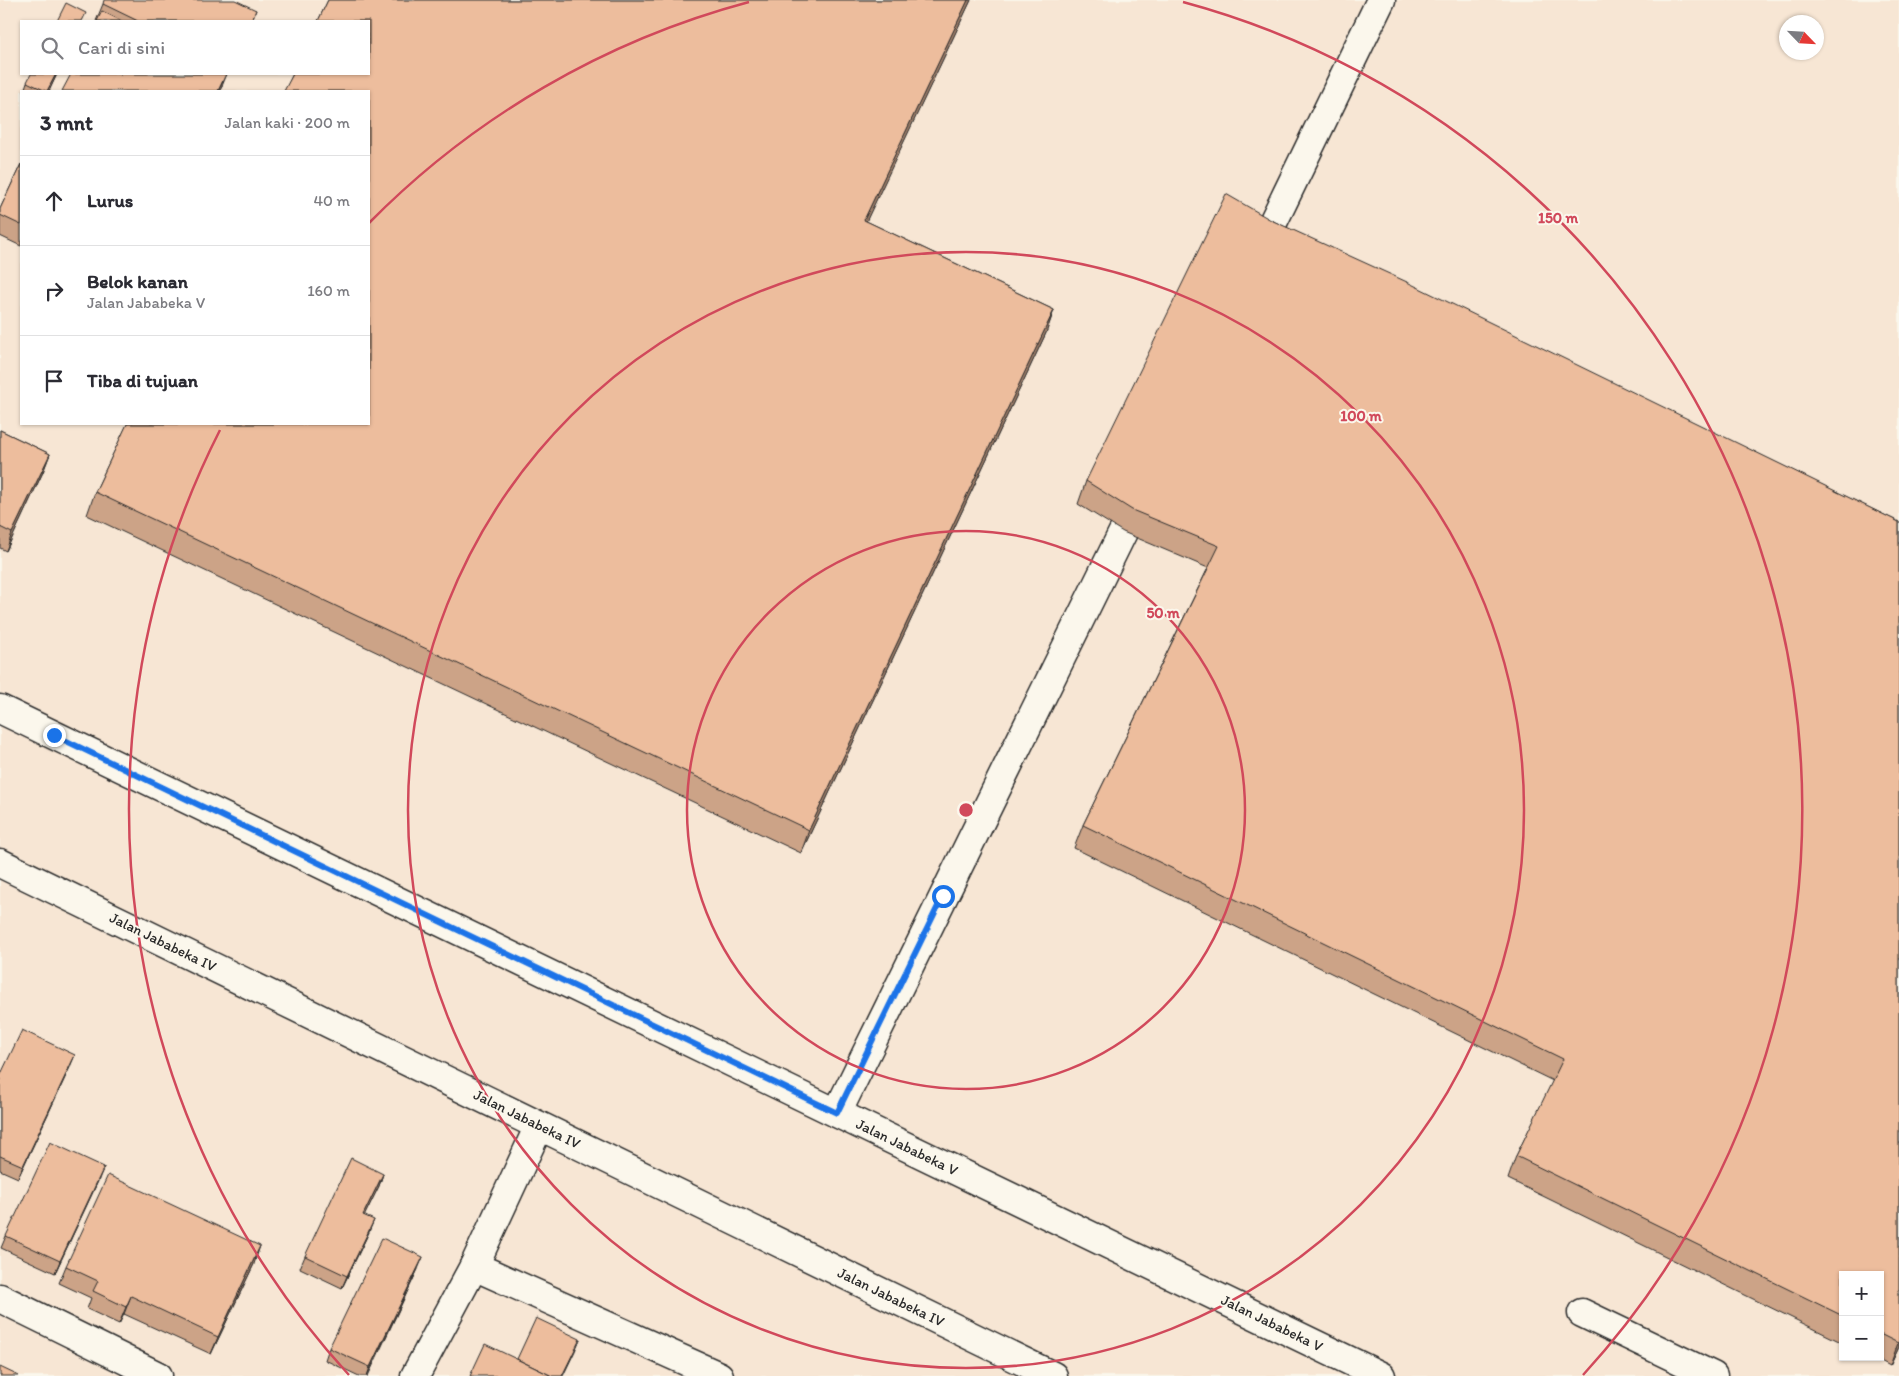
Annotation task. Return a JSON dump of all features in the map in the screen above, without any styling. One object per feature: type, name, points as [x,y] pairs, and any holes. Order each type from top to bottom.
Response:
[{"type":"street","points":[[1263,243],[1381,0]]},
{"type":"street","points":[[837,1113],[1123,532]]},
{"type":"street","name":"Jalan Jababeka V","points":[[0,709],[1381,1376]]},
{"type":"street","name":"Jalan Jababeka IV","points":[[0,863],[1054,1376]]},
{"type":"street","points":[[415,1376],[474,1266],[540,1126]]},
{"type":"street","points":[[474,1266],[719,1376]]},
{"type":"street","points":[[0,1298],[158,1376]]},
{"type":"street","points":[[1582,1313],[1713,1376]]},
{"type":"shaded area","points":[[0,0],[1899,0],[1899,1376],[0,1376]]},
{"type":"building","points":[[104,0],[235,0],[256,10],[251,20],[136,20],[103,4]]},
{"type":"building","points":[[328,0],[968,0],[864,220],[1054,310],[809,830],[95,492],[127,425],[370,425],[370,90],[285,90],[292,75],[370,75],[370,20],[318,20]]},
{"type":"building","points":[[66,3],[86,13],[82,20],[58,20]]},
{"type":"building","points":[[102,11],[120,20],[98,20]]},
{"type":"building","points":[[30,75],[55,75],[48,90],[27,82]]},
{"type":"building","points":[[70,75],[226,75],[218,90],[63,90]]},
{"type":"building","points":[[20,166],[20,225],[0,215],[0,209]]},
{"type":"building","points":[[1226,194],[1271,220],[1407,282],[1899,522],[1898,1343],[1884,1336],[1884,1271],[1839,1271],[1839,1314],[1516,1156],[1563,1059],[1083,825],[1219,546],[1132,510],[1086,481]]},
{"type":"building","points":[[0,430],[50,454],[12,533],[0,527]]},
{"type":"building","points":[[22,1030],[75,1055],[23,1166],[0,1156],[0,1076]]},
{"type":"building","points":[[50,1142],[104,1167],[60,1261],[6,1236]]},
{"type":"building","points":[[351,1158],[383,1174],[363,1215],[374,1220],[347,1276],[305,1256]]},
{"type":"building","points":[[108,1175],[260,1246],[218,1337],[131,1296],[126,1307],[93,1291],[98,1281],[66,1266]]},
{"type":"building","points":[[382,1238],[423,1257],[370,1367],[329,1348]]},
{"type":"building","points":[[536,1318],[580,1339],[562,1376],[552,1376],[517,1359]]},
{"type":"building","points":[[485,1344],[552,1376],[470,1376]]},
{"type":"building","points":[[0,1367],[19,1376],[0,1376]]},
{"type":"route","points":[[54,735],[837,1113],[943,896]]}]
